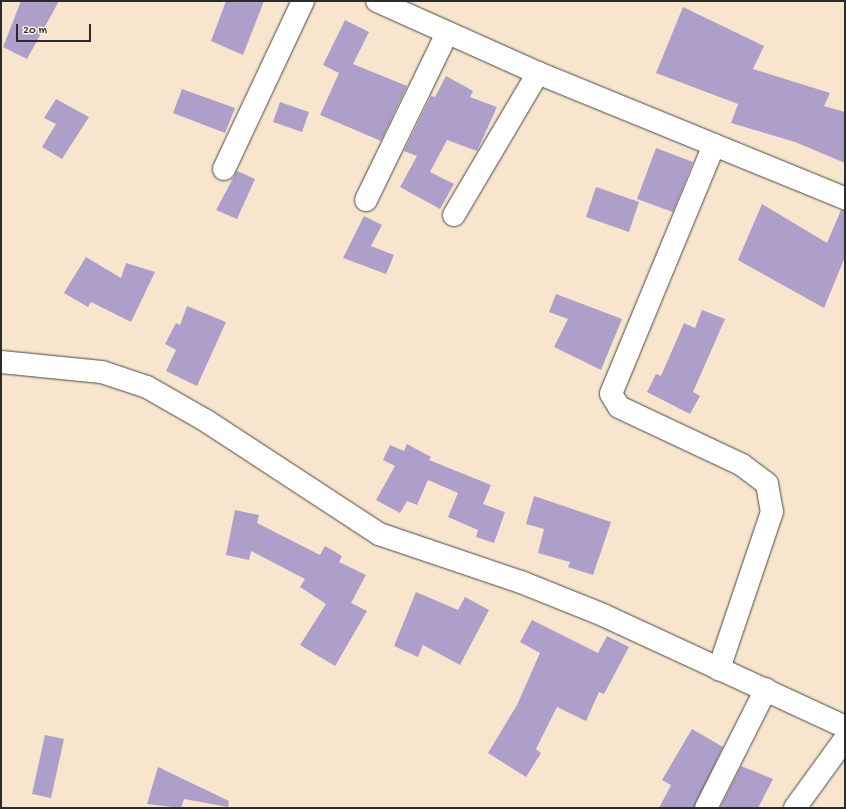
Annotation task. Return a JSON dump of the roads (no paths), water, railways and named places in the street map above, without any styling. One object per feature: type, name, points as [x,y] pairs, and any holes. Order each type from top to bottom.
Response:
[{"type":"street","points":[[224,169],[303,1]]},
{"type":"street","points":[[377,1],[538,73],[845,198]]},
{"type":"street","points":[[366,200],[447,33]]},
{"type":"street","points":[[454,215],[538,73]]},
{"type":"street","points":[[714,145],[612,390],[614,402],[626,411],[742,465],[767,484],[772,499],[772,512],[719,669]]},
{"type":"street","points":[[1,362],[102,372],[147,387],[208,422],[379,534],[521,582],[766,689],[845,727]]},
{"type":"street","points":[[706,808],[766,689]]},
{"type":"street","points":[[795,808],[845,739]]}]
